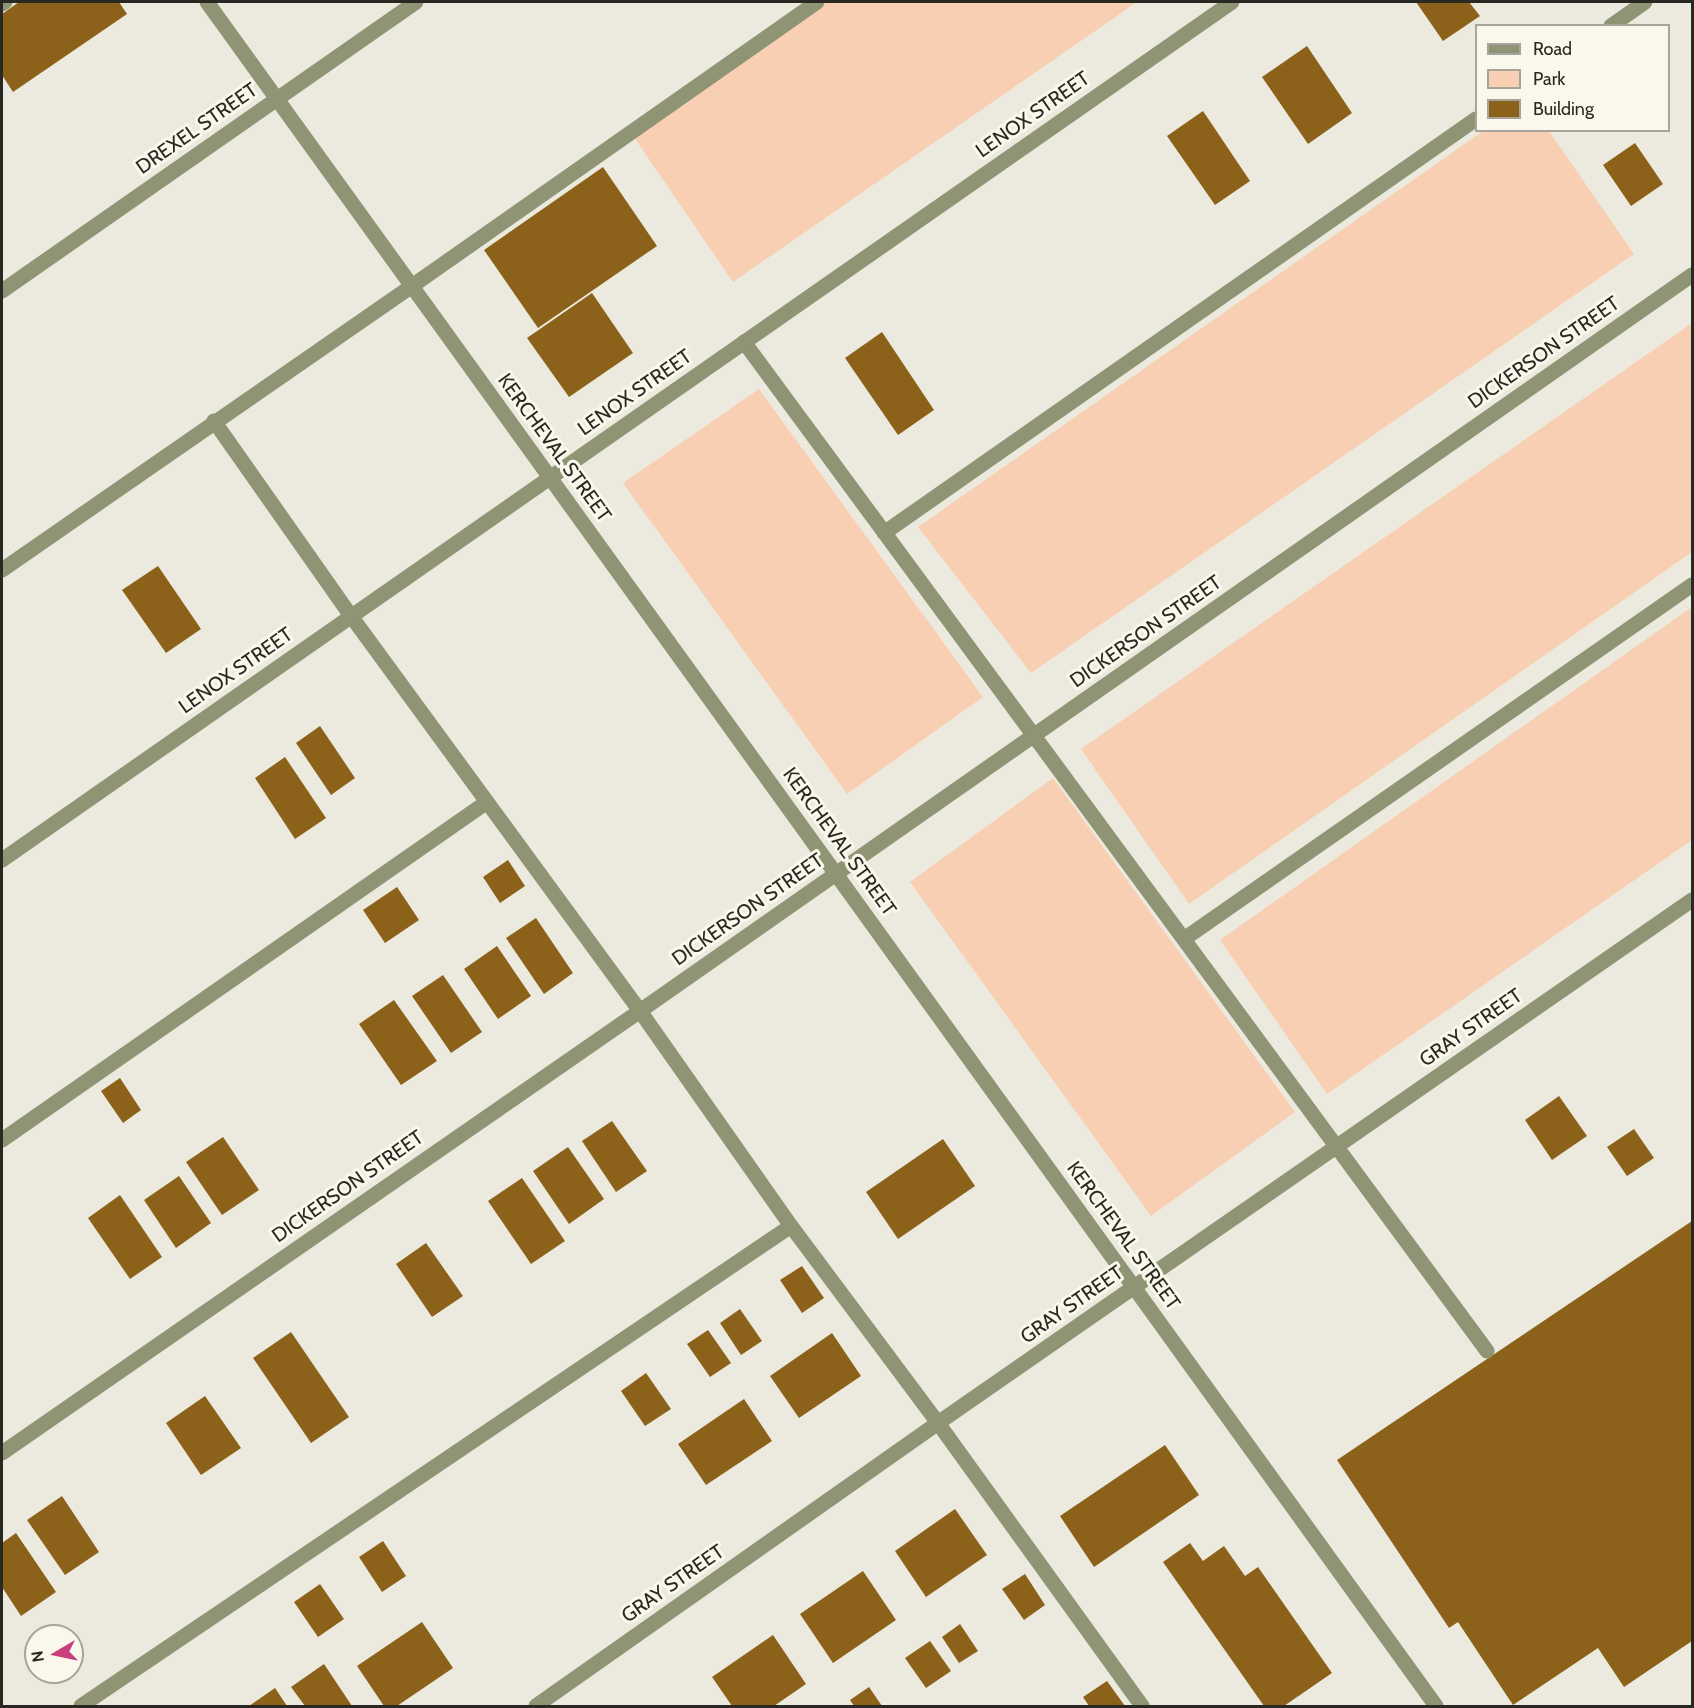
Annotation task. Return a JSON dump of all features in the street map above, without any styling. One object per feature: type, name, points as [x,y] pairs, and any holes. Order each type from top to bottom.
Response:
[{"type":"street","name":"KERCHEVAL STREET","points":[[207,2],[1436,1707]]},
{"type":"street","name":"DREXEL STREET","points":[[2,291],[416,2]]},
{"type":"street","points":[[2,570],[817,2]]},
{"type":"street","name":"LENOX STREET","points":[[2,860],[1232,2]]},
{"type":"street","points":[[1614,24],[1645,2]]},
{"type":"street","points":[[884,533],[1475,120]]},
{"type":"street","name":"DICKERSON STREET","points":[[2,1453],[640,1011],[1692,275]]},
{"type":"street","points":[[744,342],[1487,1351]]},
{"type":"street","points":[[214,421],[351,616],[640,1011],[791,1226],[938,1423],[1142,1707]]},
{"type":"street","points":[[1184,939],[1692,585]]},
{"type":"street","points":[[2,1140],[487,802]]},
{"type":"street","name":"GRAY STREET","points":[[536,1707],[938,1423],[1692,900]]},
{"type":"street","points":[[81,1707],[791,1226]]},
{"type":"green space","points":[[826,2],[1137,2],[733,282],[633,136]]},
{"type":"green space","points":[[1482,132],[1550,132],[1634,254],[1031,673],[918,527]]},
{"type":"green space","points":[[1692,323],[1692,552],[1189,904],[1081,749]]},
{"type":"green space","points":[[759,389],[983,697],[847,794],[623,483]]},
{"type":"green space","points":[[1692,607],[1692,840],[1327,1094],[1220,940]]},
{"type":"green space","points":[[1053,778],[1295,1112],[1151,1216],[910,882]]},
{"type":"building","points":[[19,2],[119,2],[127,14],[13,92],[2,75],[2,14]]},
{"type":"building","points":[[1416,2],[1469,2],[1480,16],[1443,41]]},
{"type":"building","points":[[1307,46],[1352,113],[1308,144],[1262,77]]},
{"type":"building","points":[[1203,111],[1250,181],[1215,205],[1167,136]]},
{"type":"building","points":[[1635,143],[1663,184],[1631,206],[1603,165]]},
{"type":"building","points":[[603,167],[657,246],[538,328],[484,250]]},
{"type":"building","points":[[592,293],[633,353],[569,397],[527,338]]},
{"type":"building","points":[[882,332],[934,410],[898,435],[845,358]]},
{"type":"building","points":[[158,566],[201,629],[166,653],[122,590]]},
{"type":"building","points":[[320,726],[355,778],[331,795],[296,743]]},
{"type":"building","points":[[285,757],[326,818],[295,839],[255,778]]},
{"type":"building","points":[[508,860],[525,886],[500,903],[483,877]]},
{"type":"building","points":[[397,887],[419,920],[385,943],[363,910]]},
{"type":"building","points":[[536,918],[573,973],[544,994],[506,938]]},
{"type":"building","points":[[497,946],[531,996],[498,1019],[464,969]]},
{"type":"building","points":[[443,975],[482,1032],[451,1053],[412,996]]},
{"type":"building","points":[[394,1000],[437,1061],[401,1085],[359,1024]]},
{"type":"building","points":[[120,1078],[141,1110],[123,1123],[101,1091]]},
{"type":"building","points":[[1559,1096],[1587,1136],[1552,1160],[1525,1120]]},
{"type":"building","points":[[612,1121],[647,1171],[616,1192],[582,1141]]},
{"type":"building","points":[[1634,1129],[1654,1158],[1627,1176],[1607,1147]]},
{"type":"building","points":[[223,1137],[259,1190],[222,1215],[186,1162]]},
{"type":"building","points":[[943,1139],[975,1186],[898,1239],[866,1192]]},
{"type":"building","points":[[568,1147],[604,1199],[569,1224],[533,1171]]},
{"type":"building","points":[[179,1176],[211,1223],[176,1248],[144,1200]]},
{"type":"building","points":[[522,1178],[565,1241],[531,1264],[488,1201]]},
{"type":"building","points":[[120,1195],[162,1257],[130,1279],[88,1218]]},
{"type":"building","points":[[1692,1221],[1692,1641],[1624,1687],[1598,1648],[1513,1705],[1458,1622],[1449,1628],[1337,1460]]},
{"type":"building","points":[[426,1243],[463,1296],[432,1317],[396,1264]]},
{"type":"building","points":[[802,1266],[824,1298],[802,1313],[780,1280]]},
{"type":"building","points":[[740,1309],[762,1341],[741,1355],[720,1323]]},
{"type":"building","points":[[708,1330],[731,1363],[710,1377],[687,1344]]},
{"type":"building","points":[[291,1332],[349,1417],[311,1443],[253,1358]]},
{"type":"building","points":[[832,1333],[861,1376],[799,1418],[770,1376]]},
{"type":"building","points":[[646,1373],[671,1409],[645,1426],[621,1391]]},
{"type":"building","points":[[205,1396],[241,1448],[201,1475],[166,1423]]},
{"type":"building","points":[[744,1399],[772,1441],[706,1485],[678,1444]]},
{"type":"building","points":[[1165,1445],[1199,1495],[1094,1567],[1060,1516]]},
{"type":"building","points":[[62,1496],[99,1552],[65,1575],[27,1520]]},
{"type":"building","points":[[955,1509],[987,1555],[926,1597],[895,1551]]},
{"type":"building","points":[[16,1533],[56,1592],[21,1616],[2,1587],[2,1543]]},
{"type":"building","points":[[383,1541],[406,1576],[382,1592],[359,1557]]},
{"type":"building","points":[[1190,1543],[1203,1561],[1224,1546],[1245,1576],[1258,1567],[1332,1673],[1284,1706],[1264,1706],[1163,1562]]},
{"type":"building","points":[[863,1571],[896,1620],[833,1663],[800,1614]]},
{"type":"building","points":[[1025,1574],[1045,1605],[1024,1620],[1002,1589]]},
{"type":"building","points":[[320,1584],[344,1619],[318,1637],[294,1602]]},
{"type":"building","points":[[422,1622],[453,1668],[397,1706],[384,1706],[357,1666]]},
{"type":"building","points":[[960,1624],[978,1651],[959,1663],[942,1637]]},
{"type":"building","points":[[773,1635],[806,1684],[774,1706],[732,1706],[712,1677]]},
{"type":"building","points":[[930,1641],[951,1671],[926,1688],[905,1658]]},
{"type":"building","points":[[324,1664],[352,1706],[305,1706],[291,1687]]},
{"type":"building","points":[[1107,1681],[1125,1706],[1089,1706],[1083,1697]]},
{"type":"building","points":[[869,1687],[882,1706],[854,1706],[850,1700]]},
{"type":"building","points":[[275,1688],[287,1706],[249,1706]]}]
